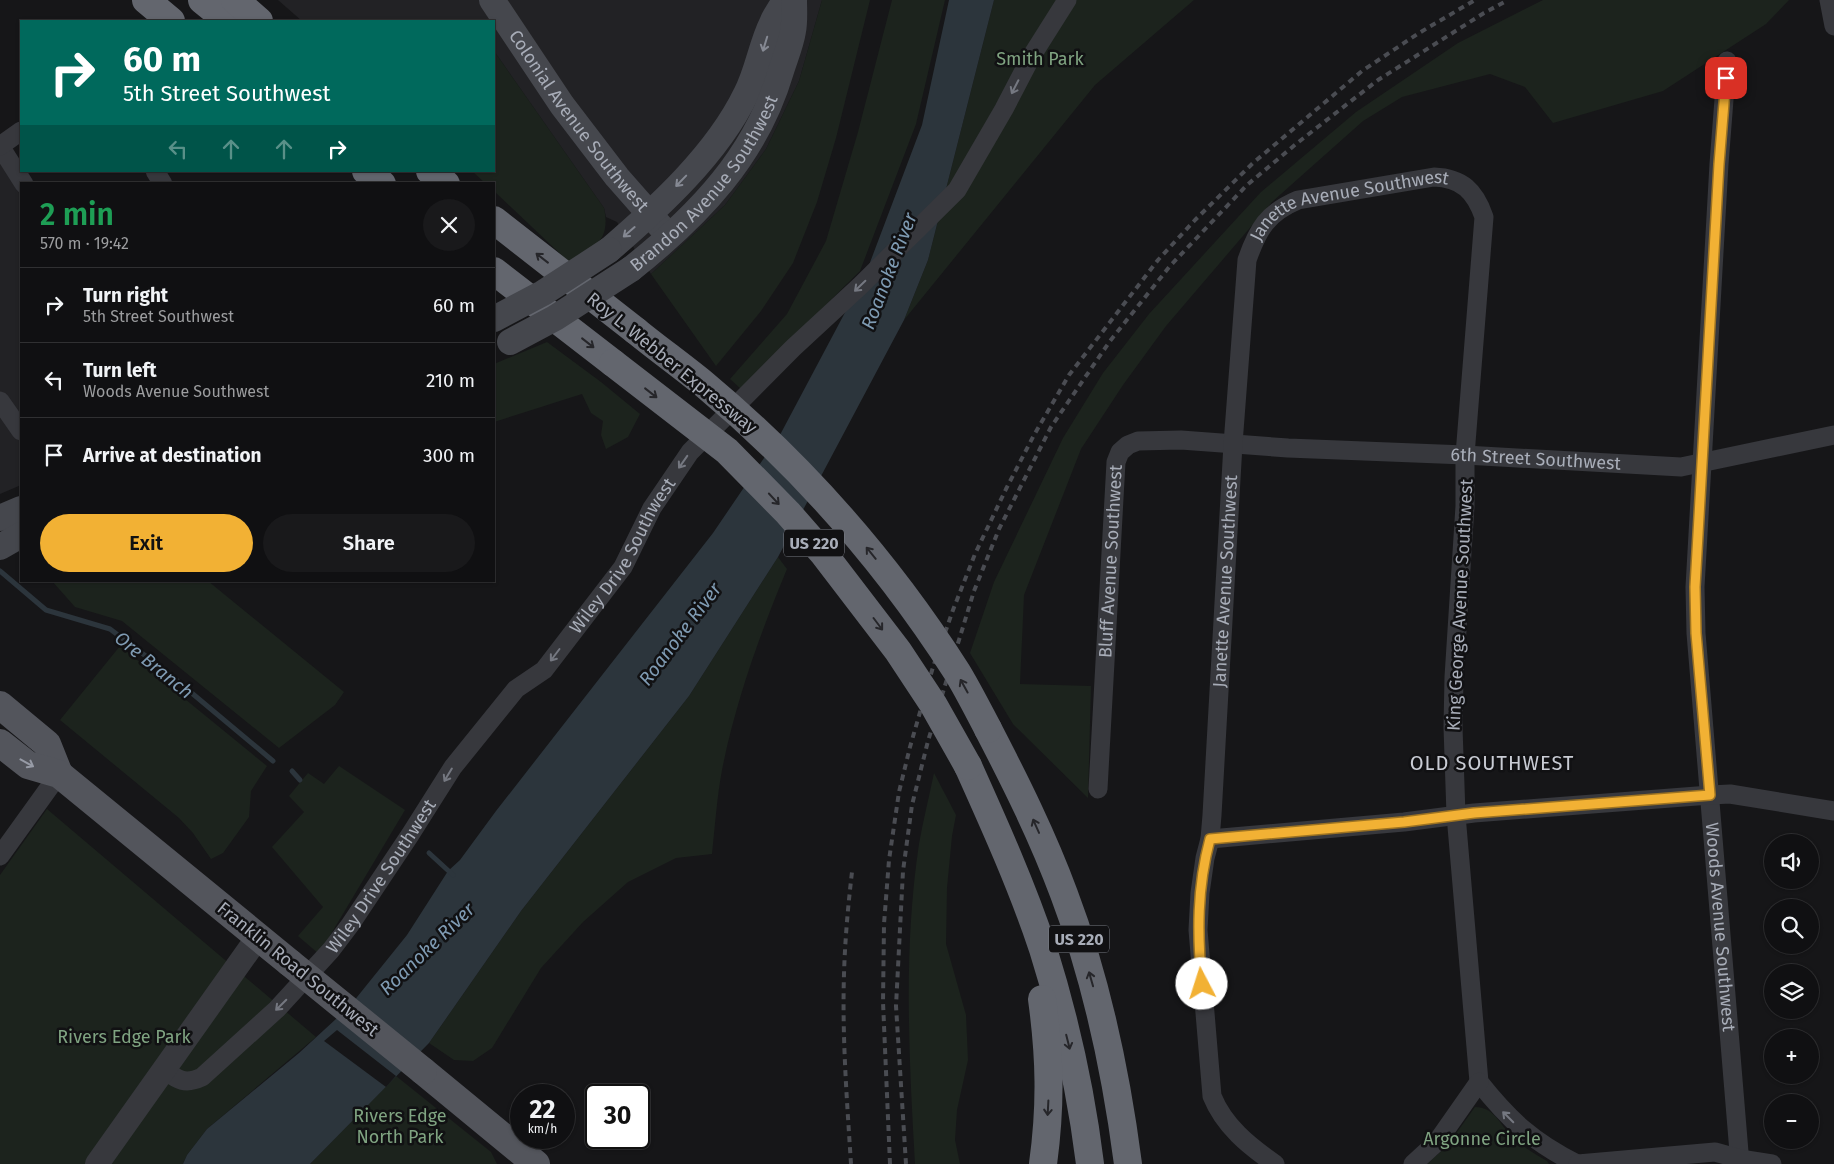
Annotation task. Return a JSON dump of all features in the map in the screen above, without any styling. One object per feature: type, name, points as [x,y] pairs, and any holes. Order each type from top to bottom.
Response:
[{"type":"highway","points":[[146,0],[170,20]]},
{"type":"highway","points":[[202,0],[227,20]]},
{"type":"highway","points":[[235,0],[258,20]]},
{"type":"highway","points":[[367,172],[380,182]]},
{"type":"highway","points":[[431,172],[444,182]]},
{"type":"highway","name":"Roy L. Webber Expressway","points":[[495,221],[704,384],[792,465],[834,509],[891,579],[957,673],[1018,787],[1065,895],[1100,1009],[1113,1067],[1128,1164]]},
{"type":"highway","name":"Roy L. Webber Expressway","points":[[495,272],[727,451],[788,512],[823,553],[898,651],[933,704],[968,766],[1000,838],[1043,949],[1060,1006],[1071,1053],[1090,1164]]},
{"type":"highway","points":[[1000,838],[1042,999],[1047,1034],[1050,1079],[1047,1136],[1043,1164]]},
{"type":"highway","points":[[1100,1009],[1122,1075],[1135,1127],[1141,1164]]},
{"type":"main road","name":"Colonial Avenue Southwest","points":[[492,0],[562,106],[617,177],[670,237]]},
{"type":"main road","name":"Brandon Avenue Southwest","points":[[495,318],[543,293],[609,250],[650,214],[713,146],[746,95],[758,68],[771,24],[785,0]]},
{"type":"main road","name":"Brandon Avenue Southwest","points":[[502,346],[555,318],[631,269],[670,237],[725,180],[755,134],[778,83],[794,29],[794,0]]},
{"type":"main road","points":[[0,518],[20,509]]},
{"type":"main road","points":[[0,547],[20,536]]},
{"type":"main road","points":[[0,700],[26,726]]},
{"type":"main road","name":"Franklin Road Southwest","points":[[0,705],[46,744],[59,774]]},
{"type":"main road","name":"Franklin Road Southwest","points":[[0,742],[28,764],[59,774],[536,1164]]},
{"type":"street","name":"Wiley Drive Southwest","points":[[164,1070],[181,1080],[192,1082],[202,1077],[277,1009],[330,950],[350,925],[410,835],[452,767],[516,688],[544,670],[623,566],[652,508],[690,452],[752,388],[860,286],[956,190],[1004,109],[1031,56],[1067,0]]},
{"type":"street","points":[[1829,0],[1834,26]]},
{"type":"street","name":"Woods Avenue Southwest","points":[[1727,61],[1719,164],[1695,587],[1696,633],[1740,1162]]},
{"type":"street","points":[[20,132],[0,146],[23,182]]},
{"type":"street","name":"Janette Avenue Southwest","points":[[1275,1164],[1227,1124],[1218,1111],[1212,1096],[1198,930],[1200,893],[1210,839],[1233,444],[1247,260],[1262,226],[1283,206],[1298,200],[1434,177],[1448,178],[1462,183],[1471,192],[1479,204],[1484,217]]},
{"type":"street","name":"King George Avenue Southwest","points":[[1479,1082],[1456,815],[1453,727],[1454,676],[1465,506],[1465,455],[1484,217]]},
{"type":"street","points":[[0,400],[20,430]]},
{"type":"street","name":"6th Street Southwest","points":[[1233,444],[1668,467],[1702,464],[1834,435]]},
{"type":"street","name":"Bluff Avenue Southwest","points":[[1098,789],[1116,462],[1120,452],[1128,445],[1138,441],[1181,440],[1233,444]]},
{"type":"street","points":[[0,856],[59,774]]},
{"type":"street","points":[[1210,839],[1404,822],[1456,815],[1730,794],[1834,812]]},
{"type":"street","points":[[97,1164],[258,937]]},
{"type":"street","points":[[1413,1164],[1437,1142],[1479,1082],[1518,1127],[1538,1142],[1577,1164],[1715,1152],[1740,1162],[1772,1164]]},
{"type":"shaded area","points":[[278,0],[822,0],[799,81],[766,149],[725,205],[651,274],[617,222],[606,217],[604,208],[495,52],[495,20],[301,20]]},
{"type":"shaded area","points":[[0,140],[20,182],[20,485],[0,494]]},
{"type":"green space","points":[[822,0],[870,0],[836,138],[817,202],[793,263],[761,311],[716,366],[651,274],[725,205],[766,149],[799,81]]},
{"type":"green space","points":[[892,0],[945,0],[916,124],[860,271],[741,389],[730,379],[787,314],[826,241],[858,132]]},
{"type":"green space","name":"Smith Park","points":[[994,0],[1194,0],[1095,85],[904,320],[928,260]]},
{"type":"green space","points":[[1543,0],[1789,0],[1766,24],[1663,91],[1553,123],[1525,87],[1490,74],[1402,97],[1363,121],[1272,202],[1166,326],[1123,385],[1081,449],[1024,595],[1020,684],[1091,686],[1088,798],[1013,724],[970,653],[994,582],[1063,438],[1103,373],[1149,314],[1261,192],[1356,112],[1458,43]]},
{"type":"green space","points":[[495,52],[604,208],[606,219],[603,236],[593,248],[571,264],[495,192],[495,182],[484,182],[473,172],[495,172]]},
{"type":"green space","points":[[547,342],[640,414],[628,437],[606,449],[601,435],[603,421],[591,413],[582,394],[495,422],[495,364]]},
{"type":"green space","points":[[778,557],[787,569],[758,643],[734,718],[720,780],[712,854],[676,858],[628,882],[583,922],[541,968],[492,1048],[473,1061],[454,1060],[429,1043],[521,911],[689,696]]},
{"type":"green space","points":[[53,582],[209,582],[344,692],[335,705],[279,748],[122,621],[75,607]]},
{"type":"green space","points":[[120,646],[267,766],[251,791],[249,817],[223,853],[211,859],[193,833],[179,818],[60,720]]},
{"type":"green space","points":[[339,766],[405,810],[319,954],[298,936],[323,907],[272,847],[304,812],[289,796],[308,773],[324,784]]},
{"type":"green space","points":[[934,773],[956,815],[947,888],[946,944],[966,1015],[968,1060],[957,1110],[955,1140],[960,1164],[915,1164],[909,1044],[909,964],[914,884],[919,844]]},
{"type":"green space","name":"Rivers Edge Park","points":[[47,809],[316,1037],[207,1129],[187,1155],[183,1164],[0,1164],[0,875]]},
{"type":"green space","name":"Rivers Edge North Park","points":[[396,1076],[491,1152],[497,1164],[310,1164]]},
{"type":"green space","name":"Argonne Circle","points":[[1475,1107],[1492,1113],[1515,1140],[1549,1164],[1427,1164],[1447,1146]]},
{"type":"water","name":"Roanoke River","points":[[949,0],[994,0],[928,260],[904,320],[778,557],[689,696],[521,911],[429,1043],[310,1164],[183,1164],[187,1155],[207,1129],[299,1053],[349,1007],[407,935],[448,871],[460,860],[496,811],[713,533],[781,433],[866,273],[922,125]]},
{"type":"pier","points":[[337,1030],[396,1076],[386,1087],[324,1041]]},
{"type":"waterway","name":"Ore Branch","points":[[0,571],[46,610],[110,629],[163,669],[273,761]]},
{"type":"waterway","name":"Ore Branch","points":[[292,771],[300,780]]},
{"type":"waterway","name":"Ore Branch","points":[[429,853],[453,875]]},
{"type":"railway","points":[[890,1164],[883,1002],[884,924],[889,860],[899,792],[933,667],[953,610],[975,554],[1006,489],[1034,435],[1069,375],[1158,260],[1195,220],[1253,163],[1362,71],[1419,33],[1475,0]]},
{"type":"railway","points":[[906,1164],[896,1006],[903,871],[912,805],[928,741],[974,591],[999,529],[1051,427],[1110,341],[1170,266],[1247,185],[1378,80],[1484,13],[1508,0]]},
{"type":"railway","points":[[851,1164],[845,1069],[844,961],[852,872]]},
{"type":"district","name":"OLD SOUTHWEST","points":[[1492,763]]},
{"type":"route","points":[[1202,984],[1198,930],[1200,893],[1210,839],[1404,822],[1474,813],[1710,795],[1696,633],[1695,587],[1719,164],[1726,78]]}]
